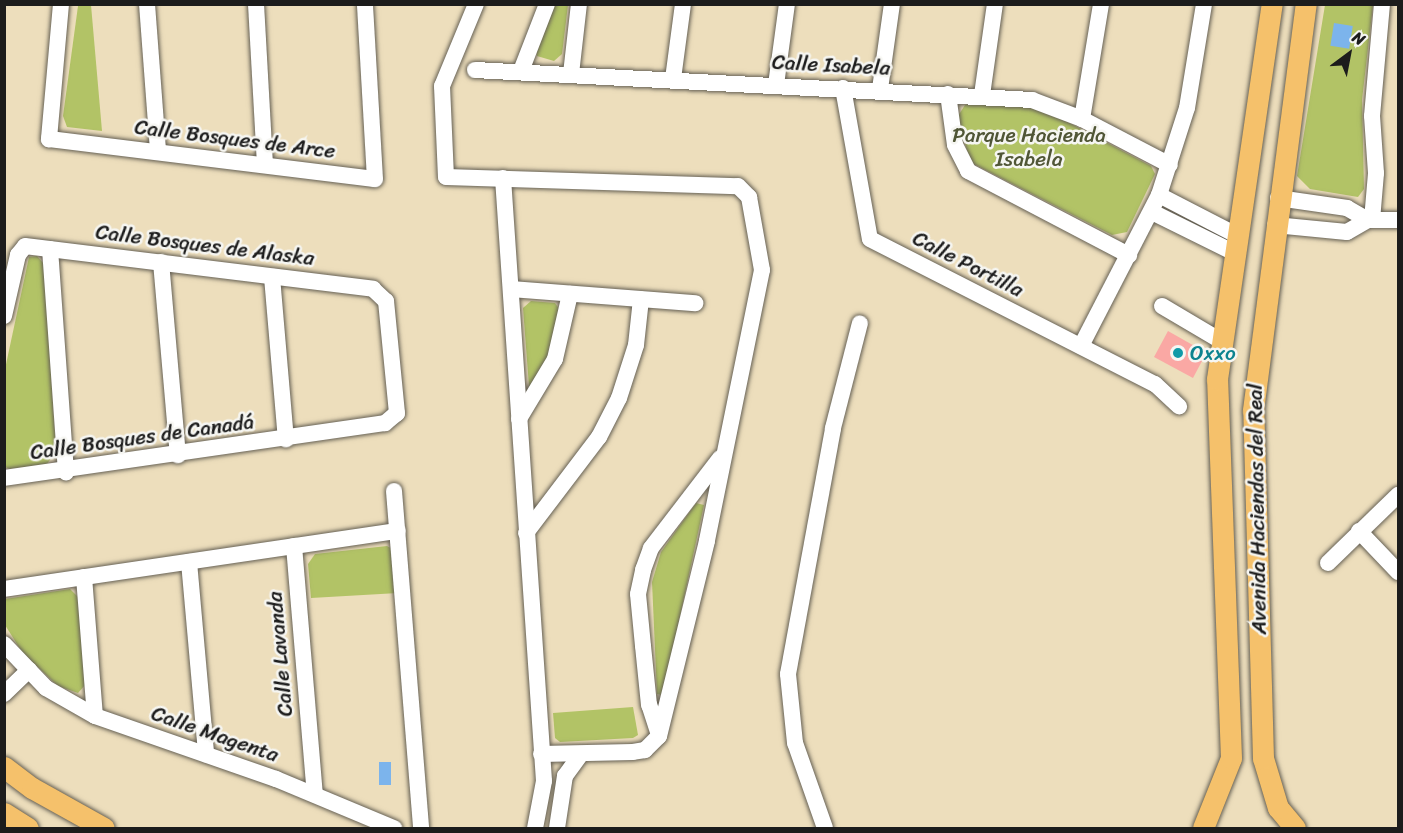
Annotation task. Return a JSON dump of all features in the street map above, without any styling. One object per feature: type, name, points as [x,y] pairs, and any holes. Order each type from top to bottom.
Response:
[{"type":"main road","points":[[1272,6],[1306,9]]},
{"type":"main road","name":"Avenida Haciendas del Real","points":[[1203,828],[1228,772],[1231,758],[1217,400],[1221,341],[1272,6]]},
{"type":"main road","name":"Avenida Haciendas del Real","points":[[1295,828],[1278,808],[1263,758],[1254,524],[1255,381],[1278,198],[1306,9]]},
{"type":"main road","points":[[1222,524],[1254,524]]},
{"type":"main road","points":[[4,767],[32,788],[105,828]]},
{"type":"main road","points":[[4,813],[28,828]]},
{"type":"street","name":"Calle Bosques de Arce","points":[[61,4],[49,139],[265,163],[375,179],[365,4]]},
{"type":"street","points":[[147,4],[158,152]]},
{"type":"street","points":[[256,4],[265,163]]},
{"type":"street","points":[[476,4],[442,86],[446,177],[738,186],[745,190],[762,270],[721,456],[707,541],[659,736],[645,750],[580,755],[540,754]]},
{"type":"street","points":[[521,71],[547,4]]},
{"type":"street","points":[[571,74],[579,4]]},
{"type":"street","points":[[673,79],[683,4]]},
{"type":"street","points":[[776,85],[787,4]]},
{"type":"street","points":[[880,89],[892,4]]},
{"type":"street","points":[[982,95],[995,4]]},
{"type":"street","points":[[1082,119],[1101,4]]},
{"type":"street","points":[[1081,346],[1160,195],[1187,108],[1204,4]]},
{"type":"street","points":[[1370,220],[1376,173],[1372,116],[1382,4]]},
{"type":"street","name":"Calle Isabela","points":[[475,70],[880,89],[982,95],[1043,102],[1082,119],[1170,165]]},
{"type":"street","name":"Calle Portilla","points":[[843,88],[870,239],[1155,384],[1179,406]]},
{"type":"street","points":[[948,94],[955,145],[968,171],[1129,255]]},
{"type":"street","points":[[503,178],[543,800],[535,828]]},
{"type":"street","points":[[1160,195],[1205,230]]},
{"type":"street","points":[[1278,198],[1347,208],[1370,220],[1398,220]]},
{"type":"street","points":[[1320,230],[1322,204]]},
{"type":"street","points":[[1152,212],[1205,230],[1236,244]]},
{"type":"street","points":[[1275,225],[1347,232],[1370,220]]},
{"type":"street","name":"Calle Bosques de Alaska","points":[[4,316],[22,248],[50,249],[373,289],[381,294]]},
{"type":"street","points":[[50,249],[66,472]]},
{"type":"street","points":[[161,262],[178,455]]},
{"type":"street","name":"Calle Bosques de Canadá","points":[[272,277],[286,439]]},
{"type":"street","points":[[511,289],[695,303]]},
{"type":"street","name":"Calle Bosques de Canadá","points":[[4,478],[66,472],[286,439],[393,420],[397,413],[386,301],[381,294]]},
{"type":"street","points":[[519,419],[555,359],[570,294]]},
{"type":"street","points":[[526,533],[599,437],[619,398],[636,345],[641,299]]},
{"type":"street","points":[[1162,306],[1221,341]]},
{"type":"street","points":[[825,828],[795,743],[788,674],[833,428],[860,322]]},
{"type":"street","points":[[659,736],[649,705],[641,626],[638,594],[643,570],[664,530],[721,456]]},
{"type":"street","points":[[394,491],[421,828]]},
{"type":"street","points":[[1328,563],[1398,495]]},
{"type":"street","points":[[4,589],[398,531]]},
{"type":"street","points":[[1359,531],[1398,572]]},
{"type":"street","name":"Calle Lavanda","points":[[294,546],[315,794]]},
{"type":"street","points":[[189,562],[206,754]]},
{"type":"street","points":[[84,578],[95,716]]},
{"type":"street","name":"Calle Magenta","points":[[6,649],[65,701],[95,716],[315,794],[394,828]]},
{"type":"street","points":[[4,694],[29,670]]},
{"type":"street","points":[[557,828],[565,776],[580,755]]},
{"type":"green space","points":[[91,5],[102,131],[67,127],[63,116],[78,6]]},
{"type":"green space","points":[[553,5],[568,5],[562,54],[554,61],[537,56],[536,46]]},
{"type":"green space","points":[[1325,5],[1373,5],[1362,100],[1364,189],[1358,197],[1310,189],[1297,176]]},
{"type":"green space","name":"Parque Hacienda Isabela","points":[[982,102],[1043,109],[1151,166],[1155,174],[1127,232],[1112,235],[970,162],[958,116],[965,105]]},
{"type":"green space","points":[[37,256],[44,264],[56,451],[47,464],[10,469],[5,467],[5,369],[29,257]]},
{"type":"green space","points":[[531,301],[555,303],[560,310],[554,346],[536,386],[529,386],[523,308]]},
{"type":"green space","points":[[696,503],[704,505],[663,695],[657,694],[652,582],[661,552]]},
{"type":"green space","points":[[387,546],[394,550],[398,593],[311,598],[308,564],[315,554]]},
{"type":"green space","points":[[70,589],[82,601],[86,684],[78,693],[58,686],[22,652],[5,625],[5,599]]},
{"type":"green space","points":[[633,707],[638,735],[633,738],[560,742],[555,738],[553,713]]},
{"type":"water","points":[[1334,23],[1353,26],[1349,49],[1330,46]]},
{"type":"water","points":[[379,762],[391,762],[391,785],[379,785]]},
{"type":"building","name":"Oxxo","points":[[1168,331],[1198,348],[1202,361],[1193,378],[1154,357]]},
{"type":"place","name":"Oxxo","points":[[1178,353]]}]
